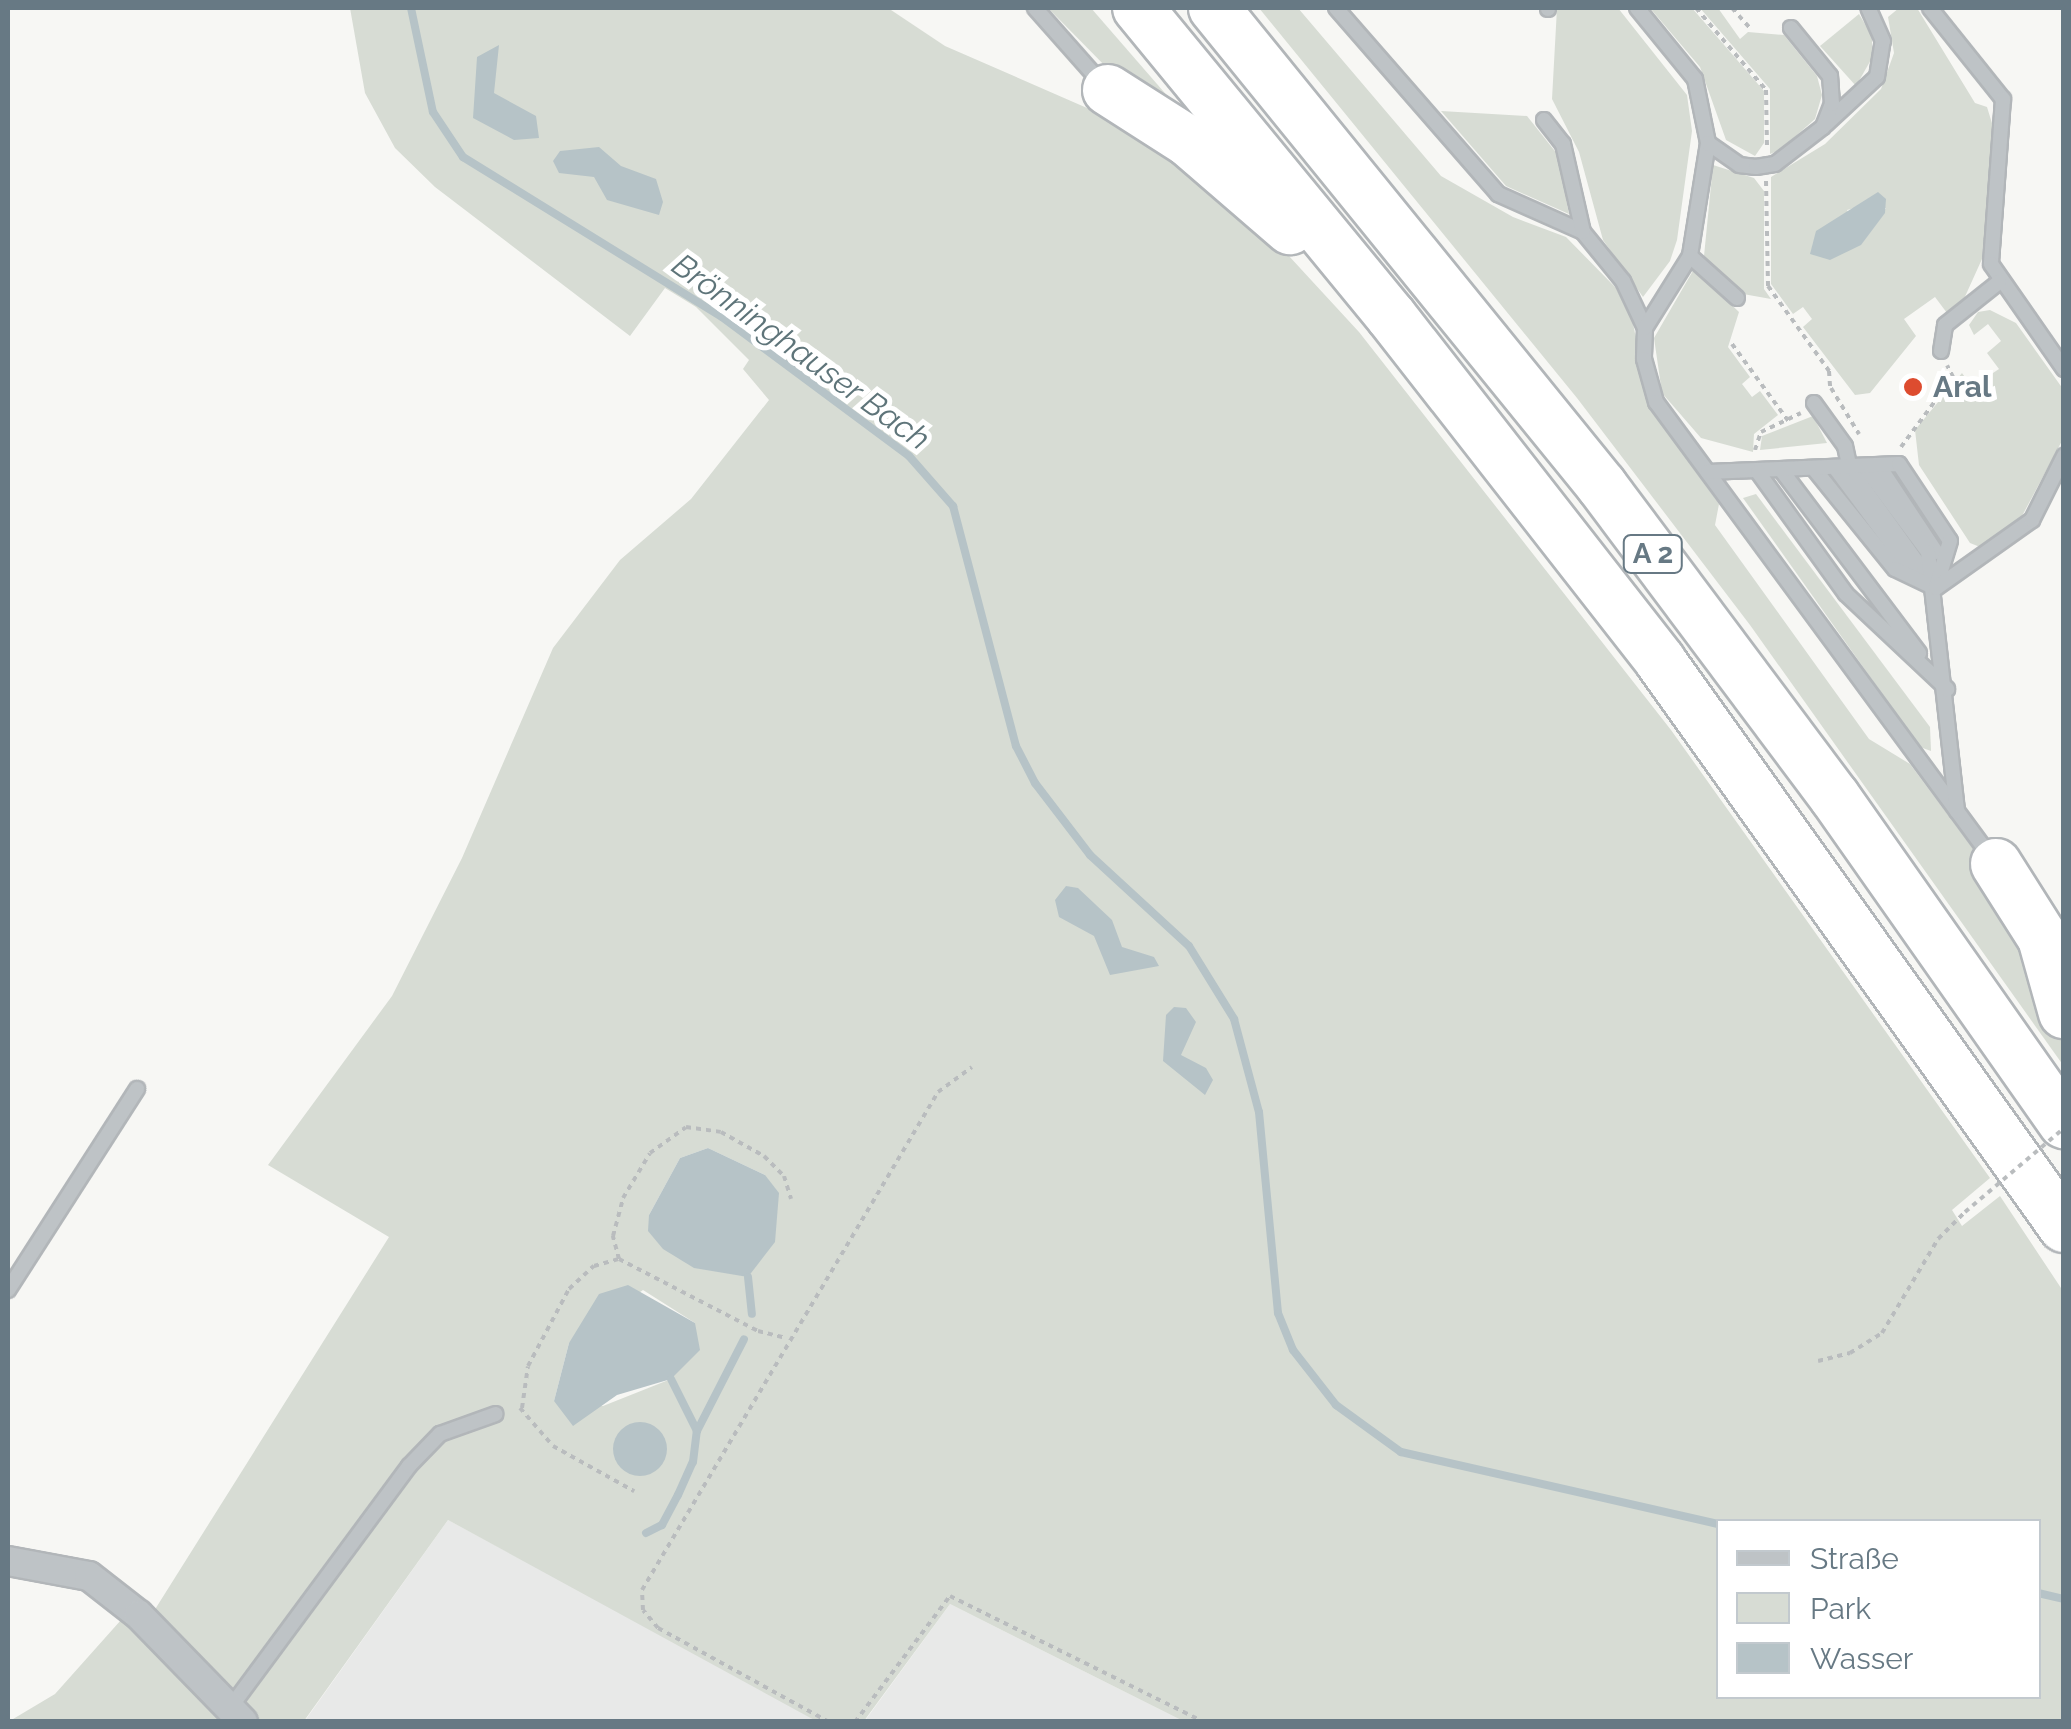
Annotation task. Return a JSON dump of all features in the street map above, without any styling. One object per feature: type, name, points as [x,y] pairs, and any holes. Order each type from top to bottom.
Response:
[{"type":"highway","name":"A 2","points":[[1138,8],[1391,316],[1672,678],[2064,1227]]},
{"type":"highway","name":"A 2","points":[[1214,8],[1614,502],[1834,796],[2064,1125]]},
{"type":"highway","points":[[1108,90],[1188,141],[1391,316]]},
{"type":"highway","points":[[1996,864],[2044,938],[2064,1013]]},
{"type":"street","points":[[8,1561],[89,1576],[139,1615],[237,1715]]},
{"type":"lane","points":[[1035,8],[1108,90]]},
{"type":"lane","points":[[1336,8],[1498,194],[1583,232]]},
{"type":"lane","points":[[1637,8],[1695,78],[1708,143],[1690,256],[1645,328]]},
{"type":"lane","points":[[1708,143],[1739,165],[1766,166],[1823,126],[1877,77],[1883,41],[1868,8]]},
{"type":"lane","points":[[1930,8],[2003,99],[1992,264],[1999,282],[2064,369]]},
{"type":"lane","points":[[1791,28],[1830,76],[1832,104],[1823,126]]},
{"type":"lane","points":[[1544,120],[1563,144],[1583,232],[1623,281],[1645,328],[1644,360],[1656,402],[1996,864]]},
{"type":"lane","points":[[1690,256],[1737,298]]},
{"type":"lane","points":[[1941,351],[1945,326],[1999,282]]},
{"type":"lane","points":[[1814,402],[1928,552],[1936,588],[1957,812]]},
{"type":"lane","points":[[1936,588],[2032,520],[2064,456]]},
{"type":"lane","points":[[1863,464],[1903,565],[1936,588]]},
{"type":"lane","points":[[1708,472],[1899,464],[1950,541],[1936,588]]},
{"type":"lane","points":[[1815,470],[1895,569],[1936,588]]},
{"type":"lane","points":[[1782,471],[1947,688]]},
{"type":"lane","points":[[1758,472],[1846,594],[1947,688]]},
{"type":"lane","points":[[8,1290],[138,1089]]},
{"type":"lane","points":[[237,1715],[409,1466],[440,1434],[496,1414]]},
{"type":"path","points":[[1696,8],[1766,90],[1768,286],[1829,371],[1830,387],[1859,426],[1860,444]]},
{"type":"path","points":[[1732,8],[1750,28]]},
{"type":"path","points":[[1732,344],[1790,422]]},
{"type":"path","points":[[1863,464],[1899,450],[1953,377],[1941,351]]},
{"type":"path","points":[[1758,472],[1756,437],[1790,422],[1830,387]]},
{"type":"path","points":[[829,1722],[658,1628],[643,1610],[642,1590],[787,1338],[938,1092],[972,1067]]},
{"type":"path","points":[[1818,1361],[1850,1354],[1882,1333],[1938,1239],[2064,1125]]},
{"type":"path","points":[[619,1259],[613,1236],[623,1198],[650,1153],[686,1127],[720,1132],[764,1156],[784,1176],[791,1199]]},
{"type":"path","points":[[634,1490],[552,1446],[530,1427],[522,1408],[528,1366],[569,1289],[594,1266],[619,1259],[758,1331],[787,1338]]},
{"type":"path","points":[[496,1414],[522,1408]]},
{"type":"path","points":[[855,1722],[950,1596],[1204,1722]]},
{"type":"shaded area","points":[[448,1520],[736,1674],[816,1721],[304,1722]]},
{"type":"shaded area","points":[[950,1604],[1183,1721],[864,1722]]},
{"type":"green space","points":[[350,8],[888,8],[945,46],[1142,132],[1265,230],[1359,332],[1671,730],[1990,1178],[1952,1210],[1962,1226],[2000,1196],[2063,1291],[2063,1721],[1183,1721],[950,1604],[864,1721],[816,1721],[448,1520],[304,1721],[261,1721],[154,1611],[389,1237],[268,1165],[392,996],[462,858],[553,648],[620,560],[691,499],[769,400],[743,369],[749,360],[696,307],[665,288],[630,336],[435,187],[395,148],[365,93]],"holes":[[[708,1148],[765,1175],[649,1215],[680,1158]],[[643,1290],[695,1323],[671,1379],[603,1406],[554,1401],[569,1343]]]},
{"type":"green space","points":[[1048,8],[1091,8],[1203,137],[1112,73]]},
{"type":"green space","points":[[1259,8],[1298,8],[1441,176],[1513,217],[1566,237],[1616,288],[1633,323],[1649,407],[1719,504],[1715,525],[1869,739],[1910,764],[2004,890],[2063,1046],[2063,1065],[1750,625],[1577,398]]},
{"type":"green space","points":[[1557,8],[1618,8],[1687,95],[1692,131],[1677,240],[1670,261],[1643,297],[1603,240],[1579,152],[1552,99]]},
{"type":"green space","points":[[1650,8],[1692,8],[1764,91],[1764,143],[1755,156],[1726,140],[1700,67]]},
{"type":"green space","points":[[1700,8],[1718,8],[1740,39],[1748,32],[1784,35],[1817,76],[1822,95],[1815,119],[1780,150],[1770,154],[1770,89]]},
{"type":"green space","points":[[1899,8],[1917,8],[1975,103],[1987,107],[1995,133],[1982,259],[1963,301],[1947,313],[1935,297],[1904,319],[1916,336],[1870,393],[1855,395],[1803,327],[1812,319],[1803,307],[1793,314],[1771,284],[1771,177],[1825,144],[1881,89],[1894,53],[1888,17]],"holes":[[[1858,207],[1886,208],[1863,239],[1847,210]]]},
{"type":"green space","points":[[1859,14],[1872,36],[1872,58],[1856,86],[1820,46]]},
{"type":"green space","points":[[1441,111],[1527,116],[1558,155],[1569,214],[1506,186]]},
{"type":"green space","points":[[1713,165],[1754,178],[1764,191],[1764,289],[1771,299],[1743,294],[1704,256]]},
{"type":"green space","points":[[1694,269],[1739,312],[1728,347],[1750,377],[1742,384],[1752,397],[1760,391],[1778,415],[1754,434],[1753,452],[1701,438],[1662,393],[1654,338]]},
{"type":"green space","points":[[1990,310],[2016,323],[2063,389],[2064,437],[2022,516],[1980,547],[1970,543],[1919,465],[1915,430],[1962,373],[1972,387],[1999,369],[1987,353],[2001,341],[1988,324],[1974,335],[1969,325],[1978,312]]},
{"type":"green space","points":[[1813,416],[1827,443],[1760,450],[1762,436]]},
{"type":"green space","points":[[1756,494],[1930,727],[1931,751],[1920,747],[1743,498]]},
{"type":"green space","points":[[121,1620],[223,1721],[8,1722],[55,1694]]},
{"type":"water","points":[[499,45],[494,93],[536,116],[539,138],[514,140],[473,118],[477,57]]},
{"type":"water","points":[[599,147],[621,166],[656,179],[663,202],[659,215],[607,200],[594,177],[559,173],[553,161],[560,151]]},
{"type":"water","points":[[1878,192],[1886,199],[1885,213],[1861,245],[1830,260],[1810,254],[1816,231]]},
{"type":"water","points":[[1066,886],[1078,888],[1112,920],[1122,947],[1154,957],[1159,966],[1110,975],[1094,936],[1059,917],[1055,900]]},
{"type":"water","points":[[1174,1007],[1186,1008],[1196,1022],[1181,1055],[1206,1068],[1213,1080],[1205,1095],[1163,1061],[1166,1015]]},
{"type":"water","points":[[708,1148],[765,1175],[779,1193],[775,1242],[748,1277],[694,1268],[663,1249],[648,1231],[649,1215],[680,1158]]},
{"type":"water","points":[[628,1285],[695,1323],[700,1350],[671,1379],[617,1395],[573,1426],[554,1401],[569,1343],[599,1294]]},
{"type":"water","points":[[640,1422],[659,1430],[667,1449],[659,1468],[640,1476],[621,1468],[613,1449],[621,1430]]},
{"type":"waterway","name":"Brönninghauser Bach","points":[[411,8],[433,112],[463,157],[722,317],[909,456],[953,506],[1016,746],[1035,783],[1090,855],[1189,946],[1234,1019],[1259,1112],[1278,1313],[1293,1350],[1336,1405],[1401,1452],[1716,1524]]},
{"type":"waterway","points":[[748,1277],[752,1314]]},
{"type":"waterway","points":[[646,1533],[662,1525],[678,1495],[693,1462],[697,1431],[744,1339]]},
{"type":"waterway","points":[[671,1379],[697,1431]]},
{"type":"waterway","name":"Brönninghauser Bach","points":[[2041,1594],[2064,1599]]},
{"type":"place","name":"Aral","points":[[1913,387]]}]
